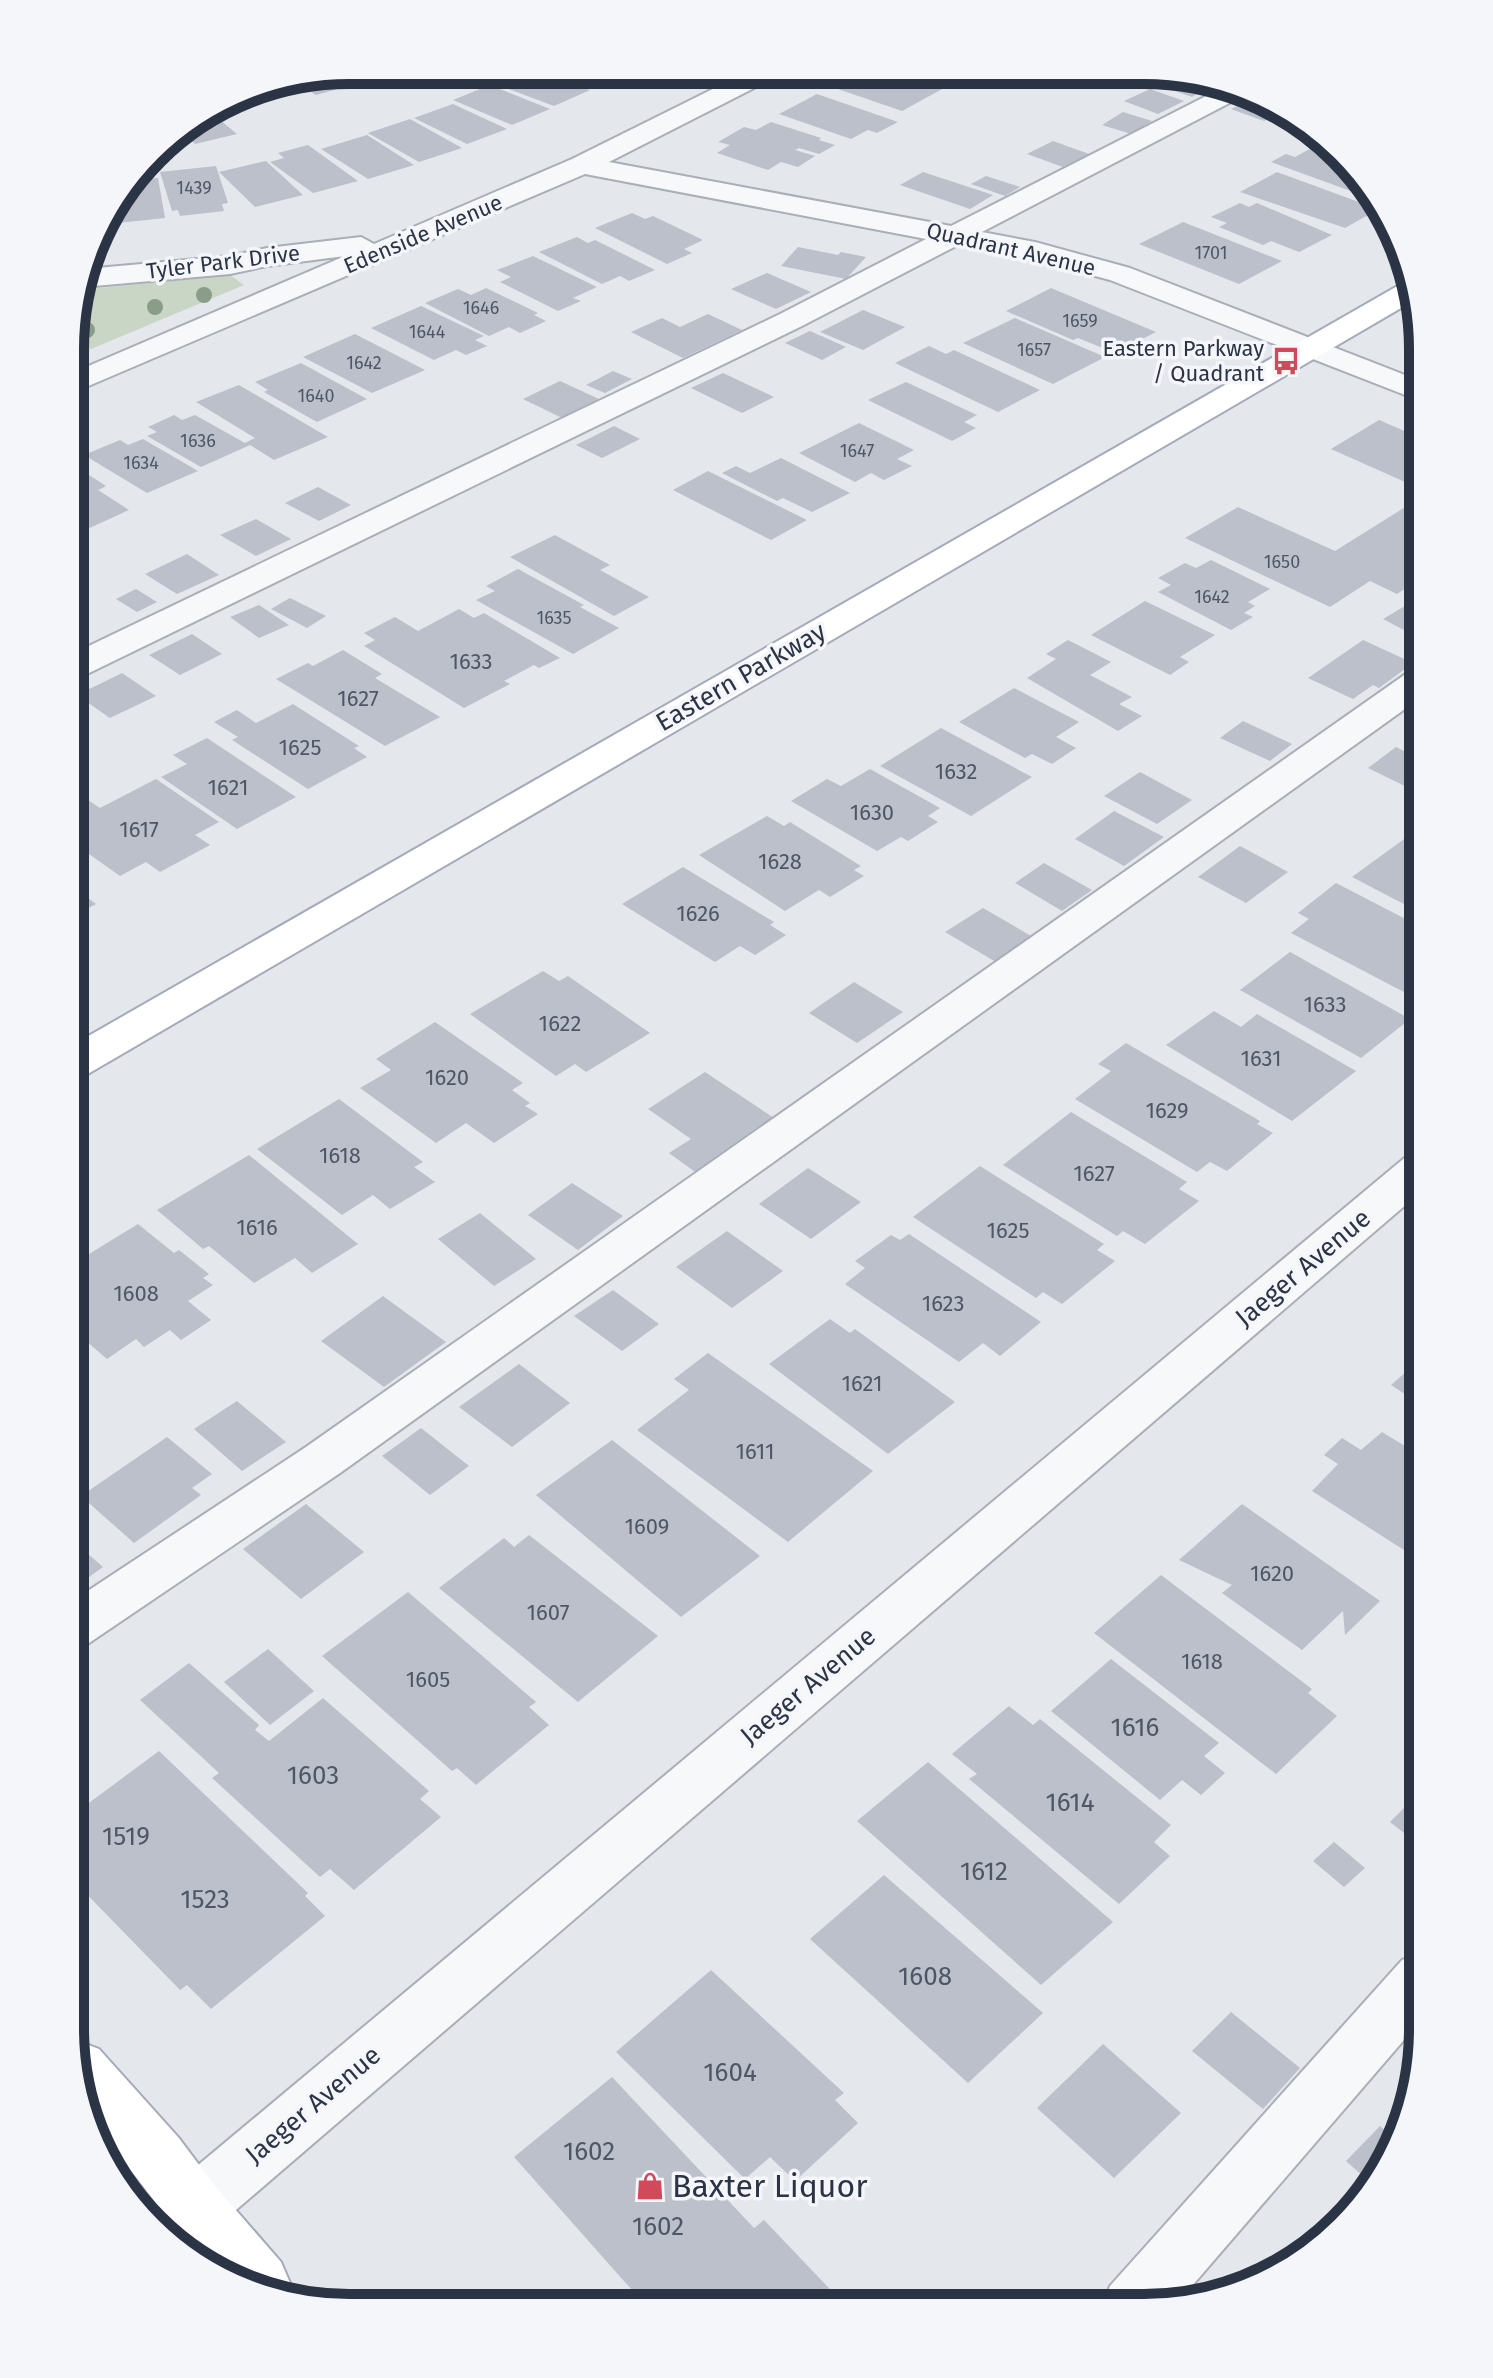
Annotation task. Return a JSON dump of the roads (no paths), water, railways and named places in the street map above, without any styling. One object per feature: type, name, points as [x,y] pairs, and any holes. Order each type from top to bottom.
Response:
[{"type":"main road","name":"Eastern Parkway","points":[[84,1057],[1403,294]]},
{"type":"main road","points":[[89,2080],[157,2157],[194,2207],[253,2276]]},
{"type":"street","name":"Edenside Avenue","points":[[84,379],[582,165],[742,84]]},
{"type":"street","points":[[84,661],[791,320],[1224,97]]},
{"type":"street","name":"Quadrant Avenue","points":[[582,165],[1035,251],[1120,274],[1409,387]]},
{"type":"street","name":"Tyler Park Drive","points":[[94,277],[230,265],[267,257],[411,240]]},
{"type":"street","points":[[84,1619],[323,1460],[1409,689]]},
{"type":"street","name":"Jaeger Avenue","points":[[194,2207],[1409,1178]]},
{"type":"street","points":[[1144,2294],[1408,1994]]},
{"type":"place","name":"Eastern Parkway / Quadrant","points":[[1286,361]]},
{"type":"place","name":"Baxter Liquor","points":[[650,2186]]}]
